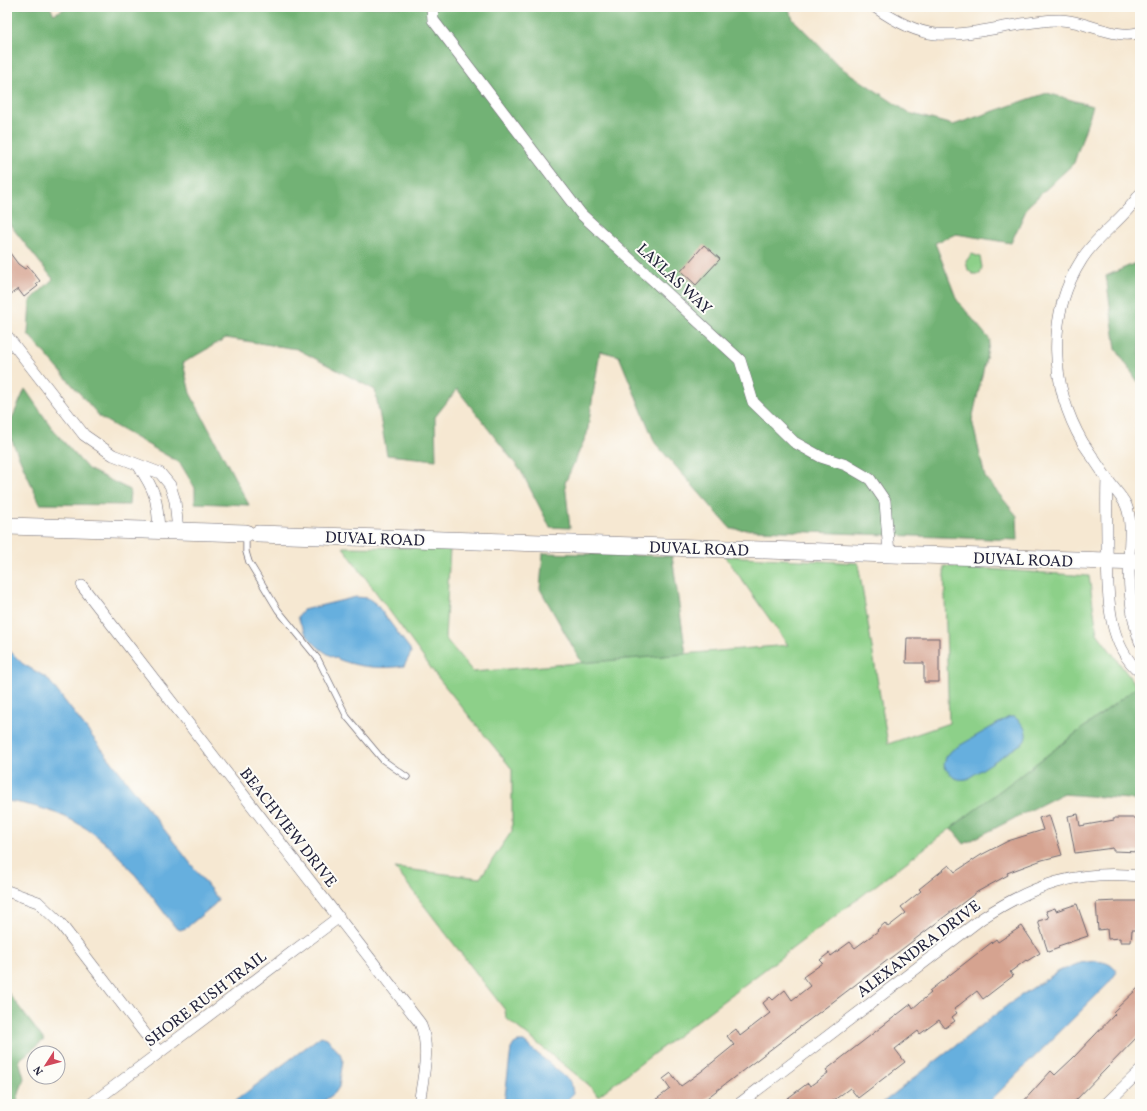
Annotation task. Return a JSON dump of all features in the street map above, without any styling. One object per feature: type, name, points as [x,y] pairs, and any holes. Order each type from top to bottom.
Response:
[{"type":"main road","name":"DUVAL ROAD","points":[[7,526],[1134,562]]},
{"type":"street","name":"LAYLAS WAY","points":[[432,7],[433,20],[581,214],[740,360],[752,402],[794,442],[820,457],[846,465],[870,479],[885,501],[889,554]]},
{"type":"street","points":[[875,7],[916,29],[936,34],[956,33],[1060,20],[1121,34],[1140,32]]},
{"type":"street","points":[[1140,194],[1132,207],[1093,244],[1075,271],[1063,303],[1056,336],[1058,374],[1071,418],[1083,442],[1126,505],[1134,562],[1131,604],[1140,642]]},
{"type":"street","points":[[7,336],[84,435],[113,455],[160,473],[170,485],[175,501],[178,531]]},
{"type":"street","points":[[138,464],[153,487],[157,503],[159,530]]},
{"type":"street","points":[[1107,479],[1105,509],[1109,603],[1113,624],[1126,655],[1140,672]]},
{"type":"street","name":"BEACHVIEW DRIVE","points":[[82,586],[420,1022],[425,1036],[426,1051],[419,1104]]},
{"type":"street","name":"ALEXANDRA DRIVE","points":[[738,1104],[975,924],[1004,904],[1026,892],[1070,878],[1093,874],[1140,876]]},
{"type":"street","points":[[7,891],[38,902],[60,923],[159,1052]]},
{"type":"street","name":"SHORE RUSH TRAIL","points":[[91,1104],[339,917]]},
{"type":"street","points":[[1106,1104],[1140,1071]]},
{"type":"lane","points":[[252,534],[246,552],[249,562],[278,610],[318,659],[347,717],[383,760],[407,778]]},
{"type":"green space","points":[[7,7],[50,7],[54,14],[68,7],[788,7],[793,19],[840,67],[909,113],[953,125],[1047,93],[1093,106],[1074,163],[1028,206],[1011,243],[956,234],[935,243],[957,300],[990,340],[972,420],[985,477],[1017,516],[1018,540],[731,529],[655,443],[619,356],[600,351],[587,434],[565,483],[570,528],[550,527],[521,471],[457,389],[435,417],[436,460],[387,455],[375,390],[297,349],[226,338],[183,363],[190,393],[249,505],[195,503],[195,488],[180,463],[101,418],[28,334],[30,301],[53,279],[7,221]]},
{"type":"green space","points":[[972,254],[980,257],[982,267],[980,274],[973,274],[968,270],[966,261]]},
{"type":"green space","points":[[1140,261],[1140,381],[1138,382],[1116,349],[1106,276]]},
{"type":"green space","points":[[25,389],[54,431],[88,469],[130,490],[129,505],[40,504],[7,430]]},
{"type":"green space","points":[[343,547],[450,548],[445,638],[473,672],[788,645],[725,556],[858,563],[888,744],[949,723],[944,566],[1089,576],[1097,633],[1137,687],[598,1096],[589,1085],[506,1018],[505,1010],[395,868],[480,878],[512,831],[512,769],[436,675]]},
{"type":"green space","points":[[543,553],[672,556],[686,654],[582,663],[540,589]]},
{"type":"green space","points":[[1137,687],[1140,691],[1140,802],[1129,799],[1062,794],[964,844],[951,828]]},
{"type":"green space","points":[[7,991],[44,1040],[38,1045],[26,1045],[26,1054],[19,1060],[24,1078],[16,1104],[7,1104]]},
{"type":"water","points":[[356,597],[368,598],[376,604],[410,649],[411,653],[404,666],[372,667],[356,665],[341,660],[327,653],[315,644],[305,632],[298,617],[303,610]]},
{"type":"water","points":[[7,648],[23,664],[47,678],[218,899],[215,904],[186,928],[180,930],[175,927],[140,880],[106,843],[86,829],[64,817],[38,807],[7,801]]},
{"type":"water","points":[[1009,717],[1014,717],[1020,722],[1026,731],[1026,738],[1024,742],[967,779],[953,777],[948,772],[944,765],[946,757],[952,750]]},
{"type":"water","points":[[1095,961],[1108,964],[1117,972],[1108,984],[987,1104],[881,1104],[1014,1000],[1059,971],[1080,963]]},
{"type":"water","points":[[321,1036],[327,1038],[342,1056],[343,1060],[339,1087],[335,1093],[320,1104],[231,1104]]},
{"type":"water","points":[[524,1042],[571,1082],[573,1094],[563,1104],[504,1104],[511,1049],[514,1044]]},
{"type":"building","points":[[704,245],[720,259],[696,285],[681,271]]},
{"type":"building","points":[[7,249],[18,264],[25,269],[28,266],[40,281],[36,284],[38,286],[24,297],[18,289],[7,297]]},
{"type":"building","points":[[907,638],[939,638],[939,682],[924,682],[924,663],[906,663]]},
{"type":"building","points":[[1078,814],[1080,826],[1114,820],[1114,818],[1140,818],[1140,852],[1113,851],[1113,848],[1075,853],[1068,816]]},
{"type":"building","points":[[1049,815],[1062,855],[1042,860],[1007,873],[1008,875],[977,892],[699,1104],[650,1104],[670,1089],[663,1079],[671,1073],[681,1086],[702,1071],[734,1045],[727,1036],[736,1029],[740,1036],[770,1013],[763,1003],[770,997],[773,1000],[785,990],[792,1000],[810,986],[803,977],[823,963],[820,960],[829,953],[831,956],[850,942],[855,948],[878,931],[877,930],[885,923],[888,927],[906,913],[901,907],[921,891],[919,889],[949,865],[955,872],[981,855],[1008,841],[1043,830],[1039,818]]},
{"type":"building","points":[[1140,901],[1140,930],[1132,930],[1131,942],[1120,942],[1120,938],[1108,939],[1107,929],[1098,930],[1096,902]]},
{"type":"building","points":[[1077,904],[1088,936],[1058,946],[1059,948],[1048,952],[1038,921],[1049,918],[1046,911],[1055,908],[1056,911]]},
{"type":"building","points":[[1022,926],[1040,953],[1027,961],[1026,960],[1010,972],[1013,976],[983,999],[977,991],[954,1009],[957,1013],[952,1017],[955,1021],[945,1028],[939,1020],[920,1034],[918,1031],[895,1049],[905,1062],[858,1098],[850,1088],[829,1104],[780,1104],[808,1083],[810,1086],[828,1073],[826,1070],[911,1004],[913,1008],[931,993],[929,991],[996,939],[998,942]]},
{"type":"building","points":[[1140,986],[1140,1034],[1072,1104],[1021,1104],[1051,1071],[1055,1075],[1073,1058],[1115,1014],[1113,1012]]}]
